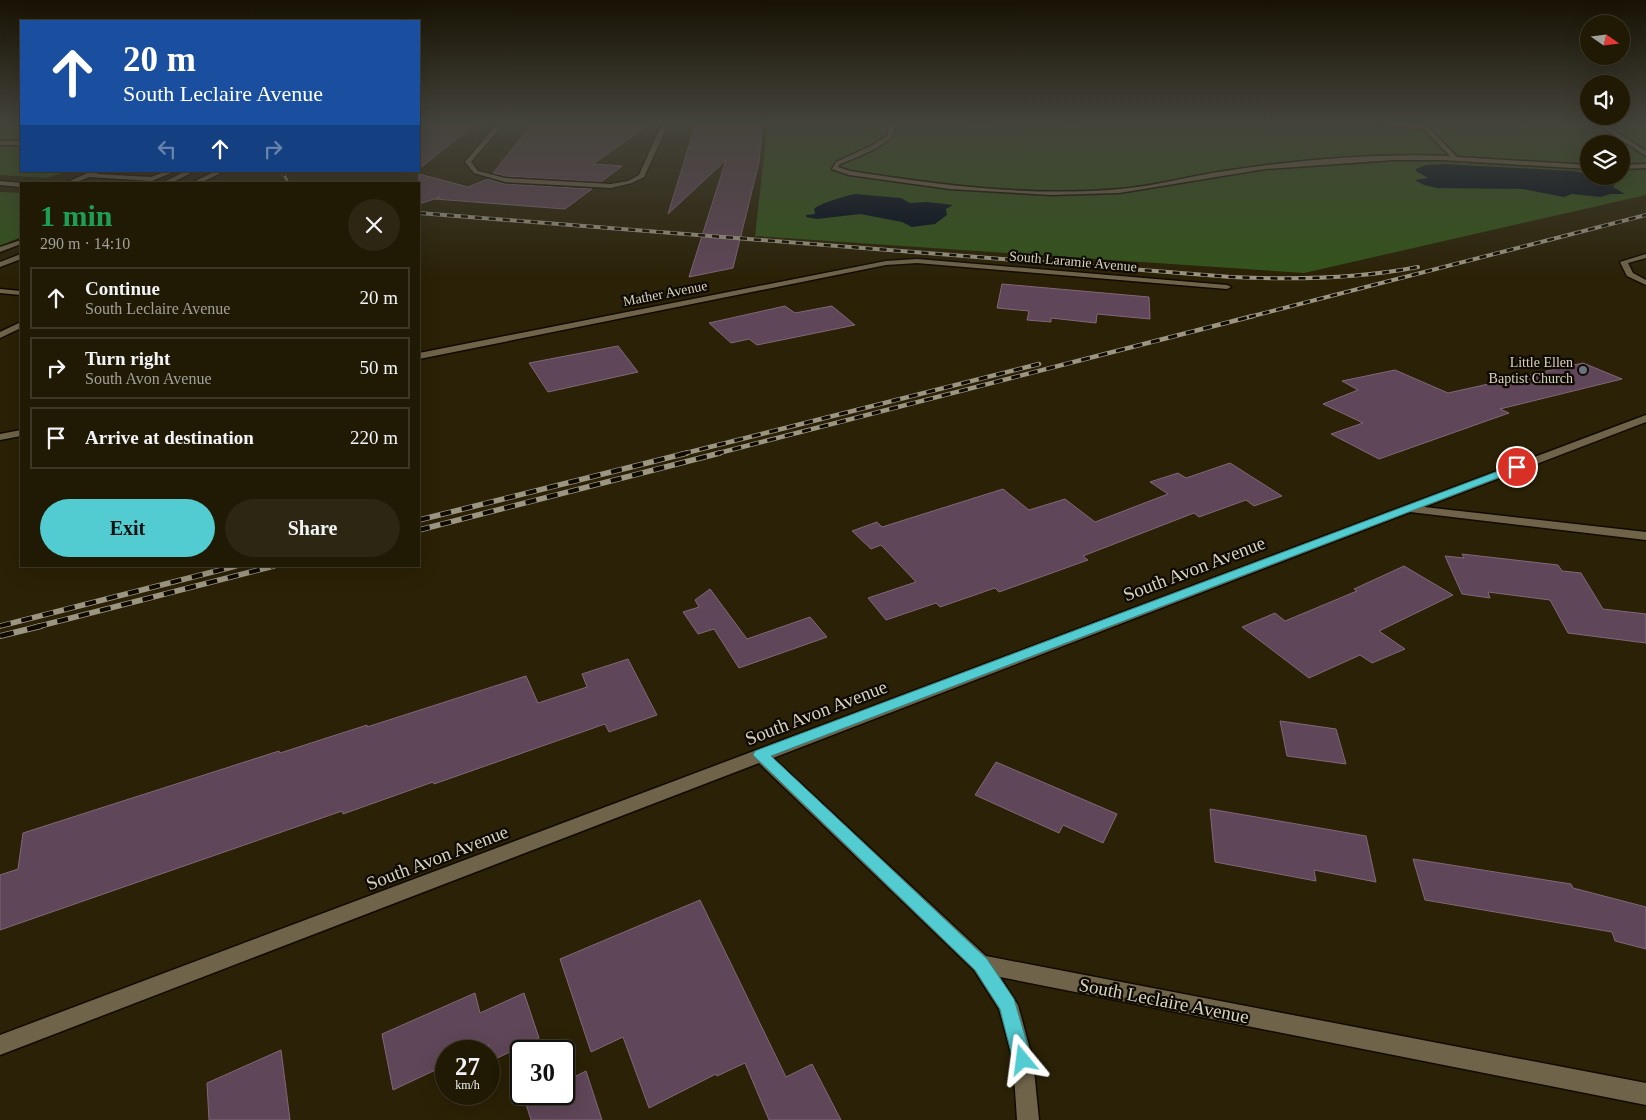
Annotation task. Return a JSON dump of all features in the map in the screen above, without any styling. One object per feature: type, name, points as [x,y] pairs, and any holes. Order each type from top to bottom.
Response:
[{"type":"street","points":[[71,182],[89,175],[152,180],[165,174]]},
{"type":"street","points":[[167,182],[184,174]]},
{"type":"street","points":[[197,182],[214,174]]},
{"type":"street","points":[[482,174],[514,180],[598,186],[622,184],[638,179],[643,174]]},
{"type":"street","points":[[858,174],[950,188],[1063,194],[1138,189],[1214,174]]},
{"type":"street","points":[[0,183],[20,185]]},
{"type":"street","points":[[0,250],[20,242]]},
{"type":"street","points":[[0,265],[20,256]]},
{"type":"street","points":[[1646,256],[1624,262],[1630,274],[1646,283]]},
{"type":"street","name":"South Laramie Avenue","points":[[917,261],[1228,287]]},
{"type":"street","name":"Mather Avenue","points":[[420,356],[886,263],[917,261]]},
{"type":"street","points":[[0,291],[20,293]]},
{"type":"street","points":[[0,335],[20,325]]},
{"type":"street","name":"South Avon Avenue","points":[[0,1045],[1646,418]]},
{"type":"street","points":[[0,437],[20,434]]},
{"type":"street","points":[[1407,509],[1646,536]]},
{"type":"street","points":[[760,755],[981,964],[1008,1005],[1023,1060],[1028,1120]]},
{"type":"street","name":"South Leclaire Avenue","points":[[981,964],[1646,1094]]},
{"type":"green space","points":[[0,174],[58,174],[47,178]]},
{"type":"green space","points":[[762,174],[1580,174],[1580,185],[1630,185],[1630,174],[1646,174],[1646,195],[1304,273],[755,236]]},
{"type":"green space","points":[[0,192],[20,193],[20,237],[0,246]]},
{"type":"water","points":[[1422,174],[1580,174],[1580,185],[1614,185],[1613,187],[1625,194],[1610,194],[1601,197],[1572,194],[1564,197],[1523,189],[1437,188],[1424,185],[1415,180],[1428,178]]},
{"type":"water","points":[[855,194],[901,198],[910,203],[927,202],[953,205],[946,209],[947,215],[935,224],[912,227],[902,222],[860,214],[817,219],[806,217],[806,215],[815,214],[814,209],[822,204]]},
{"type":"building","points":[[420,174],[468,187],[488,179],[505,184],[592,189],[565,209],[435,199],[440,197],[420,204]]},
{"type":"building","points":[[498,174],[611,174],[601,182]]},
{"type":"building","points":[[680,174],[711,174],[668,214]]},
{"type":"building","points":[[721,174],[756,174],[733,268],[689,277]]},
{"type":"building","points":[[1002,284],[1149,297],[1150,319],[1097,314],[1096,323],[1051,318],[1051,322],[1027,320],[1029,311],[997,308]]},
{"type":"building","points":[[785,306],[795,313],[832,306],[855,325],[757,345],[749,339],[731,343],[709,323]]},
{"type":"building","points":[[618,346],[638,372],[548,392],[529,363]]},
{"type":"building","points":[[1583,363],[1622,379],[1500,409],[1509,413],[1379,459],[1331,434],[1363,423],[1323,404],[1358,390],[1342,381],[1395,370],[1448,393]]},
{"type":"building","points":[[1230,463],[1282,496],[1254,506],[1246,500],[1199,517],[1194,513],[1083,556],[1088,560],[999,592],[995,588],[940,607],[936,603],[886,620],[868,598],[916,582],[881,545],[871,549],[852,531],[877,522],[882,527],[1003,489],[1029,510],[1065,499],[1095,522],[1168,494],[1150,482],[1178,473],[1186,478]]},
{"type":"building","points":[[1462,554],[1558,565],[1562,571],[1581,573],[1603,609],[1646,614],[1646,643],[1568,633],[1550,600],[1488,592],[1490,598],[1462,594],[1445,556],[1464,558]]},
{"type":"building","points":[[1404,566],[1453,595],[1379,631],[1405,649],[1372,663],[1360,655],[1309,678],[1242,627],[1275,613],[1285,621],[1357,591],[1354,589]]},
{"type":"building","points":[[710,589],[747,639],[810,617],[827,637],[739,668],[714,629],[698,634],[683,612],[699,607],[695,600]]},
{"type":"building","points":[[628,659],[657,715],[609,732],[605,724],[434,784],[433,782],[343,814],[342,811],[0,930],[0,875],[18,869],[23,833],[279,751],[280,753],[367,725],[367,727],[526,676],[538,703],[587,687],[582,674]]},
{"type":"building","points":[[1280,721],[1336,729],[1346,764],[1287,756]]},
{"type":"building","points":[[996,762],[1117,814],[1103,843],[1063,825],[1059,833],[975,795]]},
{"type":"building","points":[[1210,809],[1366,836],[1376,882],[1314,870],[1316,881],[1215,862]]},
{"type":"building","points":[[1413,859],[1571,884],[1573,888],[1646,907],[1646,949],[1615,941],[1612,932],[1425,900]]},
{"type":"building","points":[[700,900],[786,1077],[812,1064],[841,1120],[769,1120],[745,1063],[717,1076],[716,1074],[649,1108],[623,1037],[591,1052],[560,959]]},
{"type":"building","points":[[475,993],[480,1013],[524,993],[539,1038],[535,1040],[510,1040],[510,1052],[500,1057],[500,1040],[435,1040],[435,1070],[393,1090],[382,1034]]},
{"type":"building","points":[[281,1050],[290,1120],[209,1120],[207,1083]]},
{"type":"building","points":[[586,1071],[602,1120],[531,1120],[526,1105],[575,1105],[575,1076]]},
{"type":"railway","points":[[284,174],[288,182]]},
{"type":"railway","points":[[420,213],[1231,277],[1325,278],[1418,267]]},
{"type":"railway","points":[[1249,317],[1646,215]]},
{"type":"railway","points":[[715,454],[1253,316]]},
{"type":"railway","points":[[682,454],[1039,364]]},
{"type":"railway","points":[[420,520],[687,453]]},
{"type":"railway","points":[[420,530],[720,453]]},
{"type":"railway","points":[[0,626],[232,567]]},
{"type":"railway","points":[[36,627],[270,567]]},
{"type":"railway","points":[[0,636],[41,626]]},
{"type":"place","name":"Little Ellen Baptist Church","points":[[1583,370]]},
{"type":"route","points":[[1023,1060],[1008,1005],[981,964],[760,755],[1517,467]]}]
